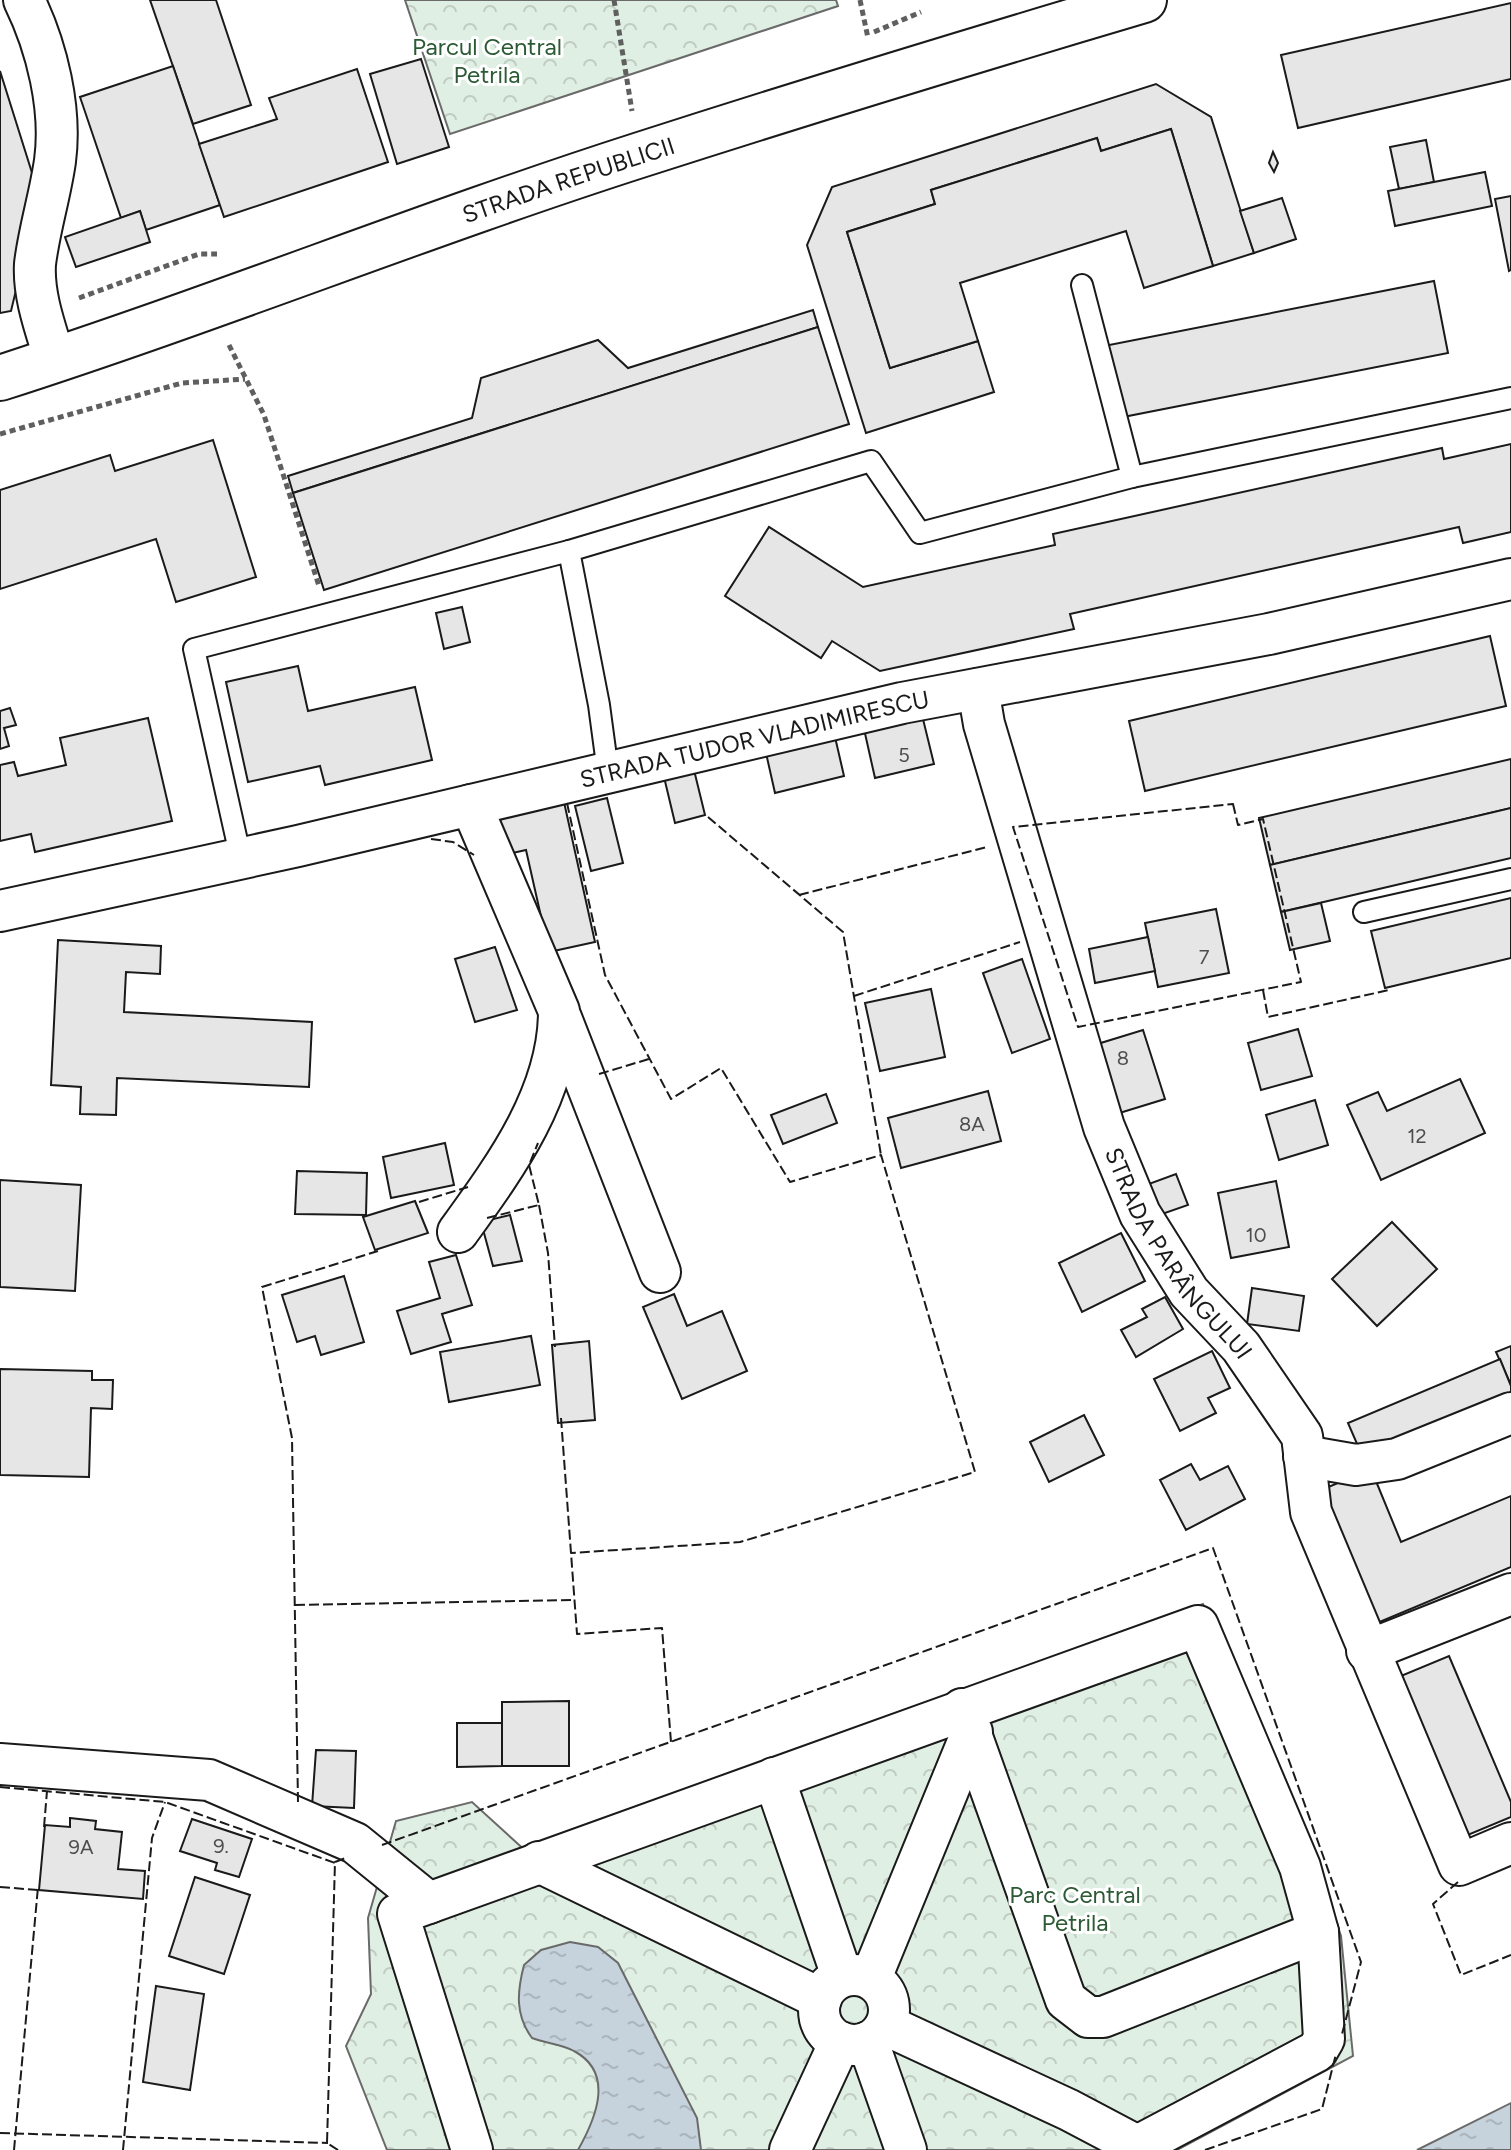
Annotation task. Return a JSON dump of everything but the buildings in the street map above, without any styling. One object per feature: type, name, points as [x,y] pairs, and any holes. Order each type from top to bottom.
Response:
[{"type":"main road","name":"STRADA REPUBLICII","points":[[0,378],[640,155],[762,119],[875,79],[1144,0]]},
{"type":"street","points":[[24,0],[34,21],[56,103],[55,158],[35,266],[41,313],[55,360]]},
{"type":"street","name":"STRADA TUDOR VLADIMIRESCU","points":[[0,911],[241,859],[978,689],[1269,634],[1511,579]]},
{"type":"street","name":"STRADA PARÂNGULUI","points":[[978,689],[984,724],[1104,1127],[1140,1214],[1189,1292],[1241,1347],[1302,1436],[1311,1512],[1459,1865],[1511,1843]]},
{"type":"street","points":[[471,805],[559,1011],[660,1272]]},
{"type":"street","points":[[458,1232],[496,1179],[542,1097],[559,1046],[559,1011]]},
{"type":"street","points":[[1304,1456],[1356,1465],[1397,1459],[1511,1413]]},
{"type":"street","points":[[1367,1651],[1511,1594]]},
{"type":"street","points":[[472,2150],[398,1914],[774,1778],[967,1721],[1198,1626],[1300,1867],[1318,1932],[1324,2039],[1317,2051],[1135,2149],[1069,2110],[865,2037],[825,2029],[819,2018],[845,1985],[967,1721]]},
{"type":"street","points":[[967,1721],[1066,2000],[1088,2017],[1103,2017],[1318,1932]]},
{"type":"street","points":[[0,1764],[209,1780],[355,1843],[429,1903]]},
{"type":"street","points":[[774,1778],[845,1985]]},
{"type":"street","points":[[539,1862],[845,1985],[884,1990],[890,2008],[865,2037],[790,2150]]},
{"type":"street","points":[[865,2037],[906,2150]]},
{"type":"lane","points":[[1082,285],[1132,477]]},
{"type":"lane","points":[[241,859],[194,649],[569,551],[871,461],[920,533],[1132,477],[1511,398]]},
{"type":"lane","points":[[569,551],[599,705],[608,772]]},
{"type":"lane","points":[[1364,912],[1511,879]]},
{"type":"path","points":[[614,0],[640,155]]},
{"type":"path","points":[[217,302],[231,353],[264,415],[330,614]]},
{"type":"path","points":[[0,434],[182,383],[245,379]]},
{"type":"green space","name":"Parcul Central Petrila","points":[[405,0],[836,0],[838,6],[450,134]]},
{"type":"green space","name":"Parc Central Petrila","points":[[1203,1604],[1309,1841],[1341,1936],[1353,2056],[1177,2150],[387,2150],[346,2046],[371,1994],[368,1918],[396,1821],[472,1802],[528,1853]]},
{"type":"water","points":[[570,1942],[598,1947],[618,1963],[697,2118],[701,2150],[578,2150],[591,2124],[598,2097],[594,2071],[587,2060],[574,2051],[532,2038],[523,2021],[519,2003],[524,1965],[541,1950]]},
{"type":"water","points":[[1511,2103],[1511,2150],[1417,2150]]},
{"type":"fence","points":[[567,803],[605,975],[671,1099],[721,1068],[790,1182],[881,1155],[975,1472],[740,1542],[571,1553]]},
{"type":"fence","points":[[1233,804],[1238,825],[1263,819],[1301,982],[1078,1027],[1013,827],[1233,804]]},
{"type":"fence","points":[[708,817],[843,932],[881,1155]]},
{"type":"fence","points":[[431,839],[453,842],[474,855]]},
{"type":"fence","points":[[799,895],[987,847]]},
{"type":"fence","points":[[854,996],[1020,942]]},
{"type":"fence","points":[[1263,990],[1268,1017],[1389,990]]},
{"type":"fence","points":[[599,1074],[649,1059]]},
{"type":"fence","points":[[487,1218],[539,1205],[529,1165],[538,1143]]},
{"type":"fence","points":[[419,1202],[468,1187]]},
{"type":"fence","points":[[539,1205],[548,1253],[555,1347]]},
{"type":"fence","points":[[298,1802],[292,1438],[262,1287],[378,1251]]},
{"type":"fence","points":[[561,1418],[577,1634],[662,1628],[671,1742]]},
{"type":"fence","points":[[382,1845],[1213,1548],[1361,1962],[1342,2034]]},
{"type":"fence","points":[[295,1605],[574,1600]]},
{"type":"fence","points":[[0,1787],[165,1802],[335,1863]]},
{"type":"fence","points":[[44,1827],[47,1791]]},
{"type":"fence","points":[[123,2150],[152,1838],[165,1802]]},
{"type":"fence","points":[[338,2150],[327,2143],[335,1862],[348,1857]]},
{"type":"fence","points":[[1458,1882],[1433,1904],[1461,1975],[1511,1955]]},
{"type":"fence","points":[[0,1887],[38,1890]]},
{"type":"fence","points":[[14,2150],[38,1887]]},
{"type":"fence","points":[[1205,2150],[1322,2109],[1336,2054]]},
{"type":"fence","points":[[0,2133],[328,2143]]}]
